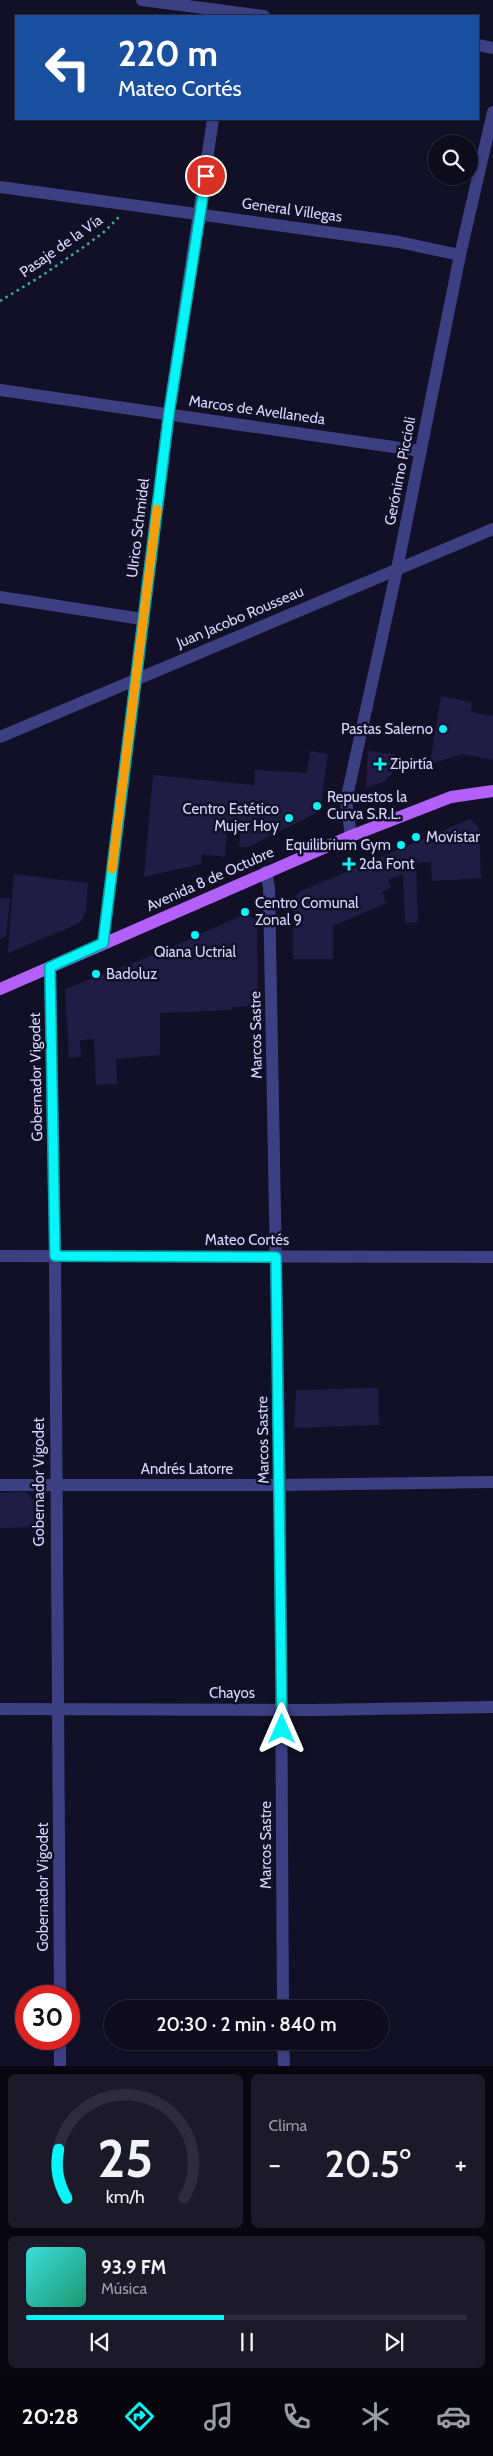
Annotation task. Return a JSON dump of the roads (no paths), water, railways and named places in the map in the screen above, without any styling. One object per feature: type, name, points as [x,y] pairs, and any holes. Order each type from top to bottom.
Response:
[{"type":"main road","name":"Avenida 8 de Octubre","points":[[0,989],[351,836],[451,798],[493,791]]},
{"type":"street","points":[[142,0],[227,9],[259,15]]},
{"type":"street","points":[[479,45],[493,48]]},
{"type":"street","name":"Gerónimo Piccioli","points":[[351,836],[346,801],[397,569],[460,255],[493,112]]},
{"type":"street","name":"Ulrico Schmidel","points":[[103,943],[169,413],[213,120]]},
{"type":"street","name":"General Villegas","points":[[0,187],[399,242],[460,255]]},
{"type":"street","name":"Marcos de Avellaneda","points":[[0,390],[421,451]]},
{"type":"street","name":"Juan Jacobo Rousseau","points":[[0,737],[493,528]]},
{"type":"street","points":[[0,596],[142,619]]},
{"type":"street","name":"Marcos Sastre","points":[[266,872],[269,898],[280,1485],[283,2000]]},
{"type":"street","name":"Gobernador Vigodet","points":[[50,967],[55,1256],[55,1484],[60,1985]]},
{"type":"street","name":"Mateo Cortés","points":[[0,1256],[493,1257]]},
{"type":"street","name":"Andrés Latorre","points":[[0,1485],[280,1485],[493,1482]]},
{"type":"street","name":"Chayos","points":[[0,1709],[493,1707]]},
{"type":"street","points":[[60,2050],[60,2066]]},
{"type":"street","points":[[284,2050],[284,2066]]},
{"type":"place","name":"Pastas Salerno","points":[[443,729]]},
{"type":"place","name":"Zipirtía","points":[[380,764]]},
{"type":"place","name":"Repuestos la Curva S.R.L.","points":[[317,806]]},
{"type":"place","name":"Centro Estético Mujer Hoy","points":[[289,818]]},
{"type":"place","name":"Movistar","points":[[416,837]]},
{"type":"place","name":"Equilibrium Gym","points":[[401,845]]},
{"type":"place","name":"2da Font","points":[[349,864]]},
{"type":"place","name":"Centro Comunal Zonal 9","points":[[245,912]]},
{"type":"place","name":"Qiana Uctrial","points":[[195,935]]},
{"type":"place","name":"Badoluz","points":[[96,974]]}]
